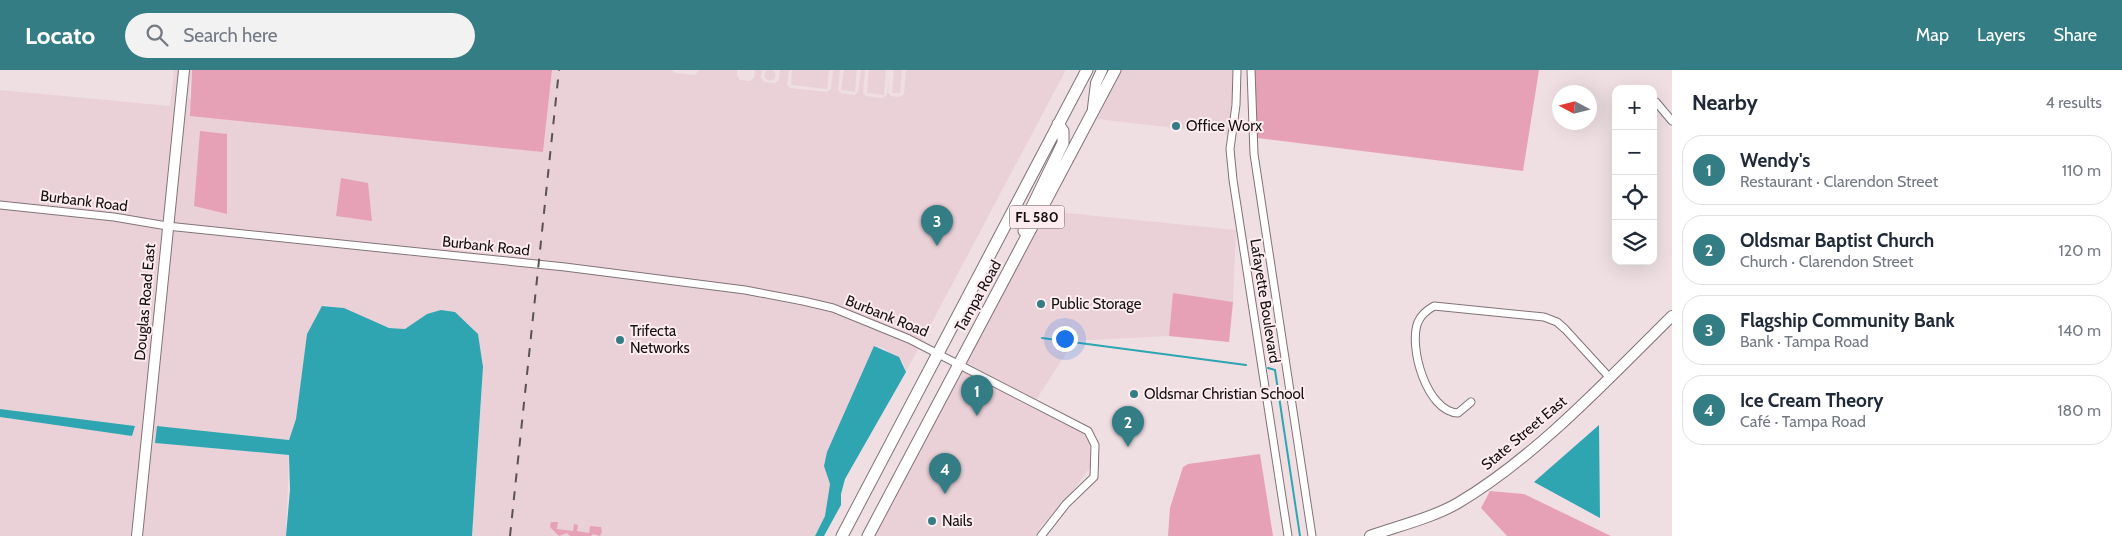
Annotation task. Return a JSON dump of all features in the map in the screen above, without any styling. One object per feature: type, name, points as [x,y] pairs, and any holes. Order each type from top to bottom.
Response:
[{"type":"main road","name":"Tampa Road","points":[[842,536],[1087,70]]},
{"type":"main road","name":"Tampa Road","points":[[868,536],[957,364],[1115,70]]},
{"type":"main road","points":[[1020,248],[1030,211],[1063,143],[1063,131],[1058,124]]},
{"type":"street","name":"Douglas Road East","points":[[137,536],[184,70]]},
{"type":"street","points":[[1093,111],[1096,83],[1102,70]]},
{"type":"street","name":"Lafayette Boulevard","points":[[1237,70],[1236,105],[1230,149],[1233,180],[1288,536]]},
{"type":"street","name":"Lafayette Boulevard","points":[[1250,70],[1254,154],[1312,536]]},
{"type":"street","points":[[1657,103],[1672,121]]},
{"type":"street","name":"Burbank Road","points":[[0,205],[114,217],[167,226],[565,268],[745,290],[833,308],[938,352],[957,364],[1085,429],[1092,436],[1095,445],[1094,477],[1066,504],[1040,536]]},
{"type":"street","points":[[1471,402],[1458,413],[1450,413],[1440,405],[1423,381],[1415,331],[1418,320],[1426,311],[1434,306],[1544,317],[1557,322],[1610,377]]},
{"type":"street","name":"State Street East","points":[[1370,536],[1457,504],[1504,471],[1574,412],[1670,322]]},
{"type":"shaded area","points":[[770,69],[776,75],[770,81],[764,75]]},
{"type":"shaded area","points":[[174,70],[180,70],[163,222],[114,214],[0,201],[0,90],[170,106]]},
{"type":"shaded area","points":[[188,70],[192,70],[189,98],[456,142],[543,152],[552,70],[672,70],[675,73],[695,75],[699,70],[737,70],[737,76],[740,80],[750,81],[754,78],[755,70],[762,70],[761,78],[764,82],[775,83],[779,80],[780,70],[789,70],[787,84],[790,88],[827,92],[831,89],[833,70],[840,70],[838,90],[841,93],[854,95],[858,92],[861,70],[865,70],[863,93],[866,96],[883,98],[887,95],[890,70],[888,92],[891,96],[900,97],[904,94],[906,70],[1066,70],[922,341],[834,305],[745,286],[565,264],[171,223]]},
{"type":"shaded area","points":[[192,70],[552,70],[543,152],[190,116]]},
{"type":"shaded area","points":[[792,70],[829,70],[827,89],[791,85]]},
{"type":"shaded area","points":[[844,70],[857,70],[855,92],[841,90]]},
{"type":"shaded area","points":[[869,70],[886,70],[884,95],[867,93]]},
{"type":"shaded area","points":[[894,70],[902,70],[900,93],[892,93]]},
{"type":"shaded area","points":[[1122,70],[1233,70],[1232,104],[1227,134],[1097,119]]},
{"type":"shaded area","points":[[1255,70],[1539,70],[1523,171],[1257,138]]},
{"type":"shaded area","points":[[200,131],[227,134],[227,214],[194,206]]},
{"type":"shaded area","points":[[341,178],[368,183],[372,221],[336,216]]},
{"type":"shaded area","points":[[0,209],[113,221],[162,230],[133,536],[0,536],[0,417],[132,436],[135,426],[0,409]]},
{"type":"shaded area","points":[[1047,211],[1236,230],[1233,302],[1174,294],[1169,336],[1074,341],[1036,400],[963,363]]},
{"type":"shaded area","points":[[171,231],[564,271],[744,294],[831,312],[919,347],[906,372],[903,363],[883,348],[874,346],[827,476],[830,484],[825,516],[815,536],[472,536],[483,367],[427,314],[406,329],[389,328],[344,308],[324,305],[307,335],[296,419],[289,440],[157,426],[155,443],[289,455],[286,536],[141,536]]},
{"type":"shaded area","points":[[1173,293],[1233,302],[1229,342],[1169,336]]},
{"type":"shaded area","points":[[960,370],[1083,432],[1089,441],[1091,466],[1069,497],[1042,525],[1036,536],[874,536]]},
{"type":"shaded area","points":[[1260,454],[1273,536],[1168,536],[1170,508],[1183,467],[1188,464]]},
{"type":"shaded area","points":[[1490,491],[1524,494],[1611,536],[1507,536],[1481,508]]},
{"type":"shaded area","points":[[551,522],[558,522],[557,529],[573,531],[574,524],[578,525],[577,531],[589,533],[590,526],[601,527],[602,532],[600,536],[593,534],[591,536],[570,536],[567,533],[559,536],[550,527]]},
{"type":"water","points":[[322,306],[344,308],[389,328],[405,329],[427,314],[441,310],[455,312],[478,334],[483,367],[472,536],[286,536],[290,490],[289,455],[155,443],[157,426],[289,440],[296,419],[307,334]]},
{"type":"water","points":[[874,346],[899,357],[906,372],[845,479],[841,494],[841,505],[824,536],[815,536],[825,516],[830,484],[824,466],[827,452]]},
{"type":"water","points":[[0,409],[135,426],[132,436],[0,417]]},
{"type":"water","points":[[1599,425],[1600,518],[1534,482]]},
{"type":"waterway","points":[[1042,338],[1246,365]]},
{"type":"waterway","points":[[1268,368],[1275,370],[1300,536]]},
{"type":"railway","points":[[510,536],[559,70]]},
{"type":"place","name":"Office Worx","points":[[1176,126]]},
{"type":"place","name":"Flagship Community Bank","points":[[937,246]]},
{"type":"place","name":"Public Storage","points":[[1041,304]]},
{"type":"place","name":"Trifecta Networks","points":[[620,340]]},
{"type":"place","name":"Oldsmar Christian School","points":[[1134,394]]},
{"type":"place","name":"Wendy's","points":[[977,416]]},
{"type":"place","name":"Oldsmar Baptist Church","points":[[1128,447]]},
{"type":"place","name":"Ice Cream Theory","points":[[945,494]]},
{"type":"place","name":"Nails","points":[[932,521]]}]
